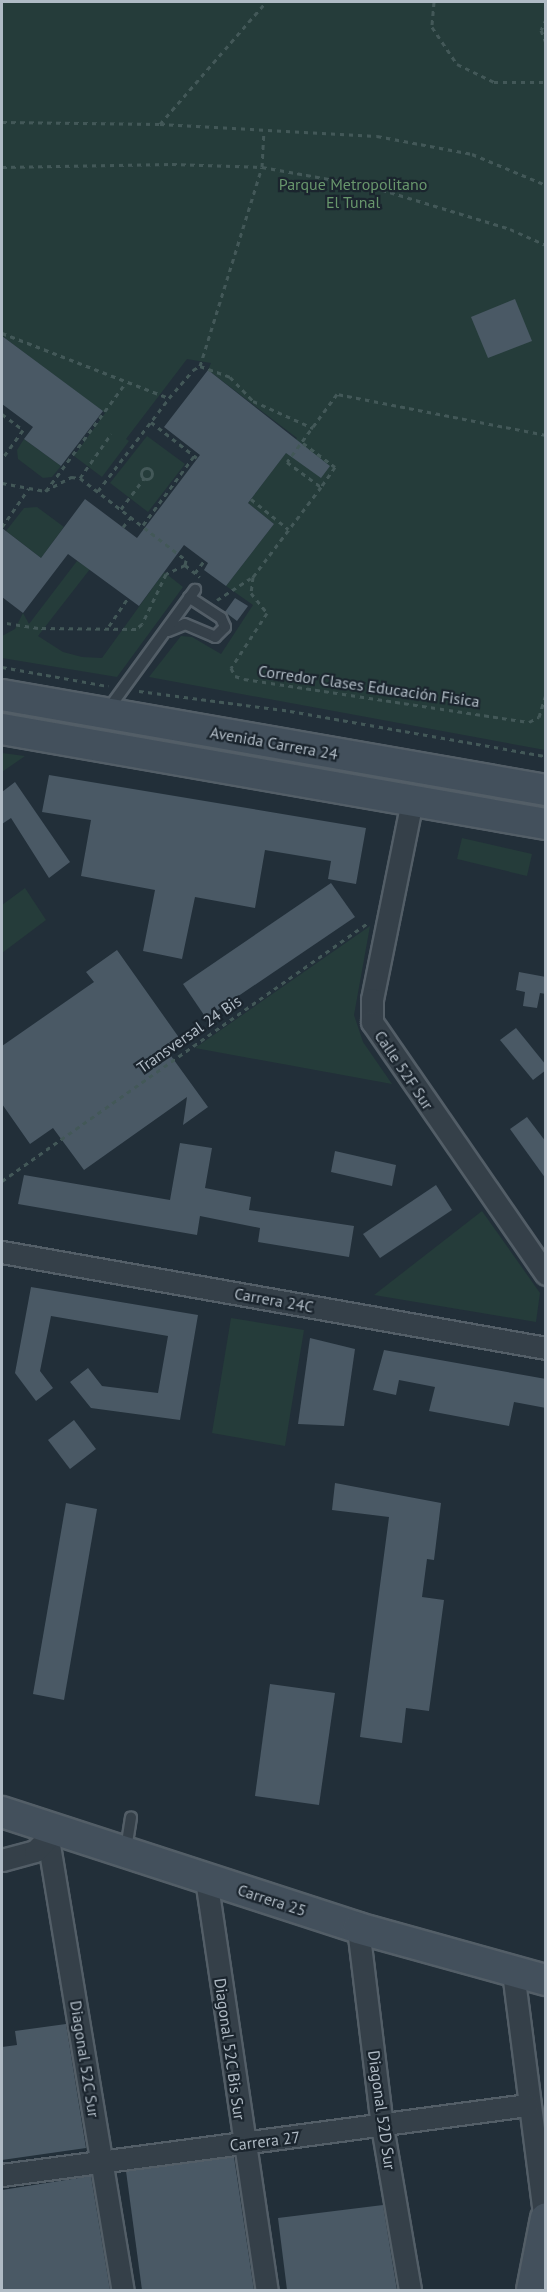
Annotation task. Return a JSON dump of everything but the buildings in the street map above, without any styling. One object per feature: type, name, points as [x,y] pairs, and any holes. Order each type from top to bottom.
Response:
[{"type":"main road","name":"Avenida Carrera 24","points":[[2,695],[546,790]]},
{"type":"main road","name":"Avenida Carrera 24","points":[[2,729],[546,824]]},
{"type":"main road","name":"Carrera 25","points":[[2,1812],[47,1832],[125,1852],[358,1928],[546,1980]]},
{"type":"main road","points":[[532,2290],[545,2219]]},
{"type":"street","name":"Calle 52F Sur","points":[[412,801],[372,999],[372,1022],[546,1274]]},
{"type":"street","name":"Carrera 24C","points":[[2,1252],[546,1348]]},
{"type":"street","points":[[12,1858],[40,1848],[47,1832]]},
{"type":"street","name":"Diagonal 52C Sur","points":[[47,1832],[123,2290]]},
{"type":"street","points":[[12,1858],[53,1868]]},
{"type":"street","name":"Diagonal 52C Bis Sur","points":[[206,1879],[243,2144],[267,2290]]},
{"type":"street","name":"Diagonal 52D Sur","points":[[358,1928],[382,2126],[411,2290]]},
{"type":"street","points":[[513,1972],[527,2105],[545,2219]]},
{"type":"street","name":"Carrera 27","points":[[2,2175],[527,2105]]},
{"type":"lane","points":[[105,713],[160,637],[192,594],[225,622],[219,635],[212,636],[185,624],[175,626],[160,637]]},
{"type":"lane","points":[[125,1852],[131,1817]]},
{"type":"path","points":[[160,124],[266,2]]},
{"type":"path","points":[[434,2],[432,27],[458,64],[494,82],[546,82]]},
{"type":"path","points":[[546,20],[541,30],[546,43]]},
{"type":"path","points":[[2,122],[160,124],[264,132],[377,136],[472,154],[546,185]]},
{"type":"path","points":[[200,366],[262,167],[264,132]]},
{"type":"path","points":[[2,167],[127,164],[262,167],[373,187],[510,229],[546,245]]},
{"type":"path","points":[[2,333],[125,384],[169,399]]},
{"type":"path","points":[[98,491],[193,369],[200,366],[230,377],[253,401],[313,428]]},
{"type":"path","points":[[45,491],[125,384]]},
{"type":"path","points":[[321,487],[287,462],[336,394],[546,435]]},
{"type":"path","points":[[2,414],[23,430]]},
{"type":"path","points":[[142,525],[196,457],[177,440],[150,422]]},
{"type":"path","points":[[2,459],[28,424]]},
{"type":"path","points":[[80,478],[111,434]]},
{"type":"path","points":[[192,594],[211,602],[253,577],[321,487],[335,467],[303,442]]},
{"type":"path","points":[[2,483],[45,491],[71,477],[80,478],[184,555],[185,565],[166,574],[142,624],[136,629],[38,628],[2,622]]},
{"type":"path","points":[[121,509],[144,478]]},
{"type":"path","points":[[2,527],[29,488]]},
{"type":"path","points":[[251,499],[288,529]]},
{"type":"path","points":[[123,527],[131,516]]},
{"type":"path","points":[[195,573],[204,561]]},
{"type":"path","name":"Corredor Clases Educación Fisica","points":[[253,577],[251,593],[267,613],[231,662],[235,676],[529,722],[539,717],[546,694]]},
{"type":"path","points":[[109,627],[128,598]]},
{"type":"path","points":[[2,667],[123,688],[290,711],[546,756]]},
{"type":"path","name":"Transversal 24 Bis","points":[[2,1181],[391,907]]},
{"type":"green space","name":"Parque Metropolitano El Tunal","points":[[2,2],[545,2],[545,750],[149,677],[181,636],[192,637],[221,654],[253,605],[226,586],[274,524],[248,503],[297,438],[208,370],[211,363],[187,359],[126,439],[129,441],[102,477],[74,456],[105,413],[2,336]]},
{"type":"green space","points":[[147,436],[185,464],[148,512],[110,483]]},
{"type":"green space","points":[[24,439],[61,466],[52,477],[43,478],[18,459],[17,450]]},
{"type":"green space","points":[[37,507],[64,527],[41,558],[6,531],[24,508]]},
{"type":"green space","points":[[77,561],[90,569],[38,636],[63,652],[82,657],[102,658],[164,572],[183,587],[117,677],[2,658],[2,636],[15,629],[23,613],[29,624]]},
{"type":"green space","points":[[2,753],[25,756],[2,772]]},
{"type":"green space","points":[[462,838],[532,854],[527,876],[457,859]]},
{"type":"green space","points":[[25,888],[46,920],[2,953],[2,905]]},
{"type":"green space","points":[[370,926],[354,1015],[363,1042],[392,1084],[195,1048]]},
{"type":"green space","points":[[482,1211],[540,1293],[536,1322],[374,1295]]},
{"type":"green space","points":[[231,1318],[304,1330],[285,1446],[212,1433]]}]
